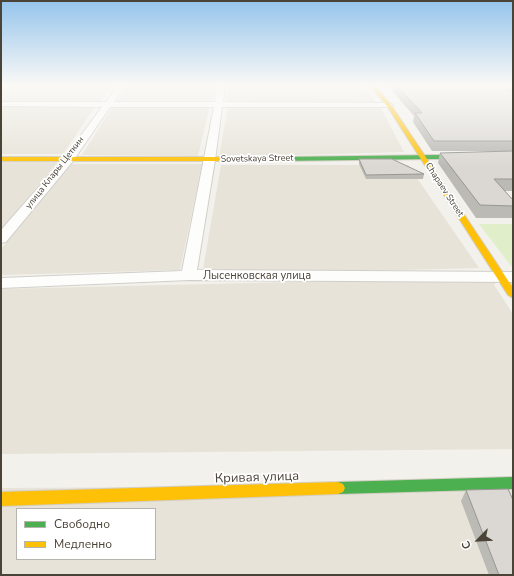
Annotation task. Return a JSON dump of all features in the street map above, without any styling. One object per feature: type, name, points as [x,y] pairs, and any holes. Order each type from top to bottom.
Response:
[{"type":"street","name":"улица Клары Цеткин","points":[[1,239],[68,159],[100,113]]},
{"type":"street","points":[[190,275],[217,113]]},
{"type":"street","name":"Chapaev Street","points":[[394,113],[422,156],[507,277],[513,295]]},
{"type":"street","name":"Sovetskaya Street","points":[[1,159],[210,160],[422,156],[513,156]]},
{"type":"street","name":"Лысенковская улица","points":[[1,283],[190,275],[507,277]]},
{"type":"street","name":"Кривая улица","points":[[1,499],[513,483]]},
{"type":"shaded area","points":[[1,113],[91,113],[63,154],[1,154]]},
{"type":"shaded area","points":[[109,113],[208,113],[198,156],[82,155]]},
{"type":"shaded area","points":[[227,113],[384,113],[404,152],[219,157]]},
{"type":"shaded area","points":[[1,162],[58,162],[1,229]]},
{"type":"shaded area","points":[[72,164],[202,164],[180,270],[1,275],[1,249]]},
{"type":"shaded area","points":[[221,165],[408,165],[479,268],[202,275]]},
{"type":"shaded area","points":[[500,277],[494,285],[513,314],[513,449],[1,454],[1,289]]},
{"type":"shaded area","points":[[513,485],[513,575],[1,575],[1,488]]},
{"type":"green space","points":[[479,224],[513,224],[513,266],[511,266]]},
{"type":"building","points":[[415,113],[513,113],[513,141],[434,141]]},
{"type":"building","points":[[513,151],[513,179],[494,179],[513,200],[513,206],[480,205],[440,153]]},
{"type":"building","points":[[359,159],[392,159],[424,174],[366,175]]},
{"type":"building","points":[[508,489],[513,500],[513,575],[499,575],[466,490]]},
{"type":"traffic: fast","points":[[278,159],[513,156]]},
{"type":"traffic: fast","points":[[338,488],[513,483]]},
{"type":"traffic: slow","points":[[394,113],[513,295]]},
{"type":"traffic: slow","points":[[1,159],[278,159]]},
{"type":"traffic: slow","points":[[1,499],[338,488]]}]
